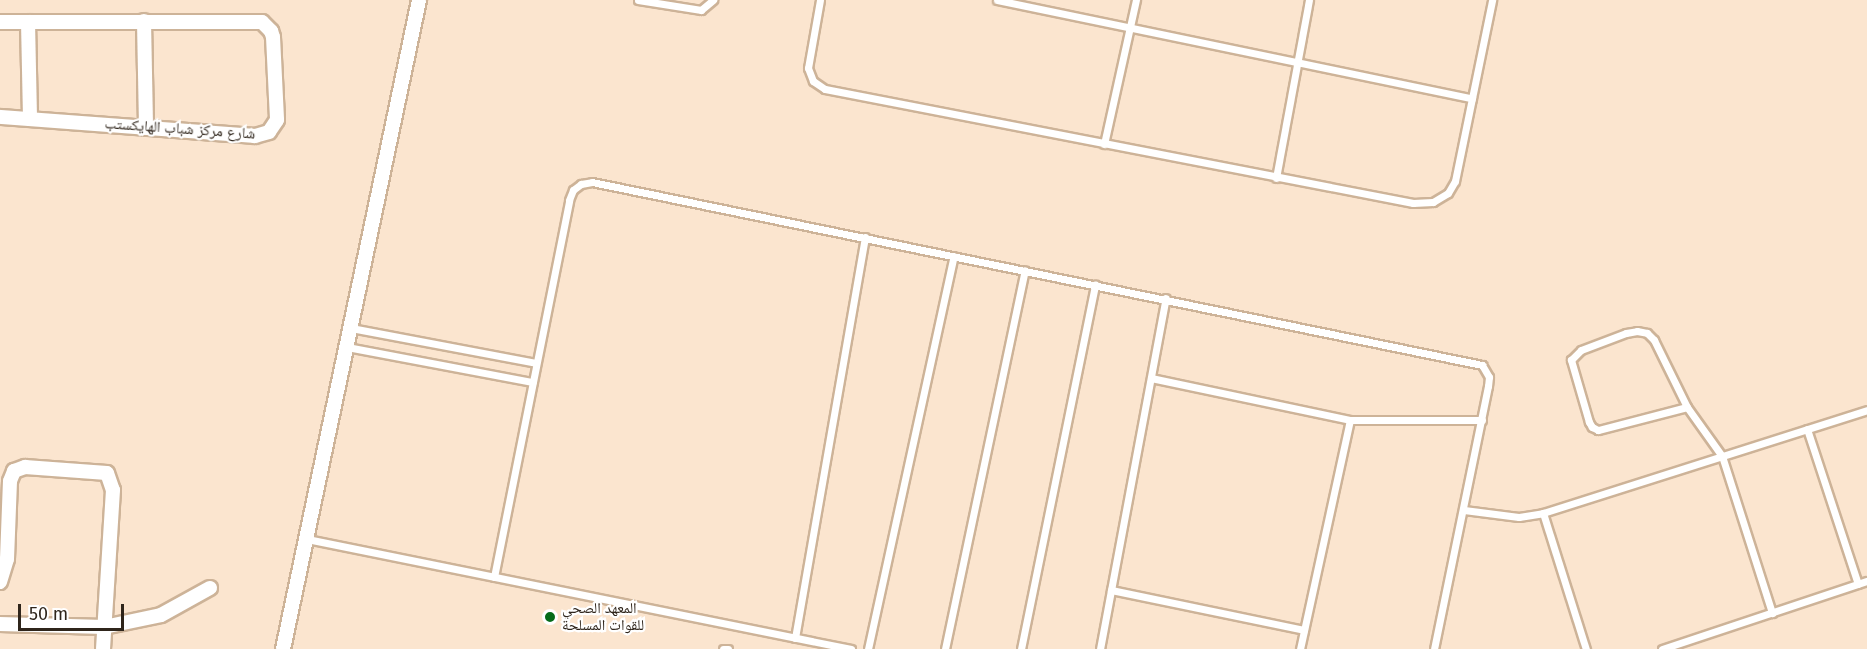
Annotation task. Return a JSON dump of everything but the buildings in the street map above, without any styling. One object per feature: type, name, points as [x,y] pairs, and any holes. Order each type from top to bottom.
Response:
[{"type":"street","points":[[283,649],[419,0]]},
{"type":"street","points":[[144,21],[146,128]]},
{"type":"street","name":"شارع مركز شباب الهايكستب","points":[[0,22],[256,21],[267,26],[273,37],[277,120],[268,132],[255,136],[0,117]]},
{"type":"street","points":[[28,22],[30,118]]},
{"type":"street","points":[[0,582],[8,559],[9,481],[14,471],[25,467],[106,473],[112,490],[103,649]]},
{"type":"street","points":[[0,624],[104,627],[161,615],[210,588]]},
{"type":"lane","points":[[638,0],[701,9],[713,0]]},
{"type":"lane","points":[[820,0],[808,68],[813,81],[825,89],[1413,203],[1433,202],[1448,193],[1455,182],[1492,0]]},
{"type":"lane","points":[[997,0],[1472,98]]},
{"type":"lane","points":[[1104,144],[1136,0]]},
{"type":"lane","points":[[1276,178],[1309,0]]},
{"type":"lane","points":[[494,577],[569,200],[573,190],[581,184],[605,184],[1475,362],[1487,369],[1489,377],[1464,510],[1434,649]]},
{"type":"lane","points":[[795,638],[865,237]]},
{"type":"lane","points":[[868,649],[954,256]]},
{"type":"lane","points":[[945,649],[1025,270]]},
{"type":"lane","points":[[1021,649],[1095,284]]},
{"type":"lane","points":[[1100,649],[1166,298]]},
{"type":"lane","points":[[351,328],[536,363]]},
{"type":"lane","points":[[1687,407],[1598,430],[1589,422],[1571,360],[1581,350],[1626,333],[1638,331],[1647,333],[1687,407],[1722,456],[1772,613]]},
{"type":"lane","points":[[347,347],[533,382]]},
{"type":"lane","points":[[1151,378],[1350,420],[1482,420]]},
{"type":"lane","points":[[1464,510],[1519,517],[1543,513],[1867,410]]},
{"type":"lane","points":[[1300,649],[1350,420]]},
{"type":"lane","points":[[1807,429],[1858,584]]},
{"type":"lane","points":[[1543,513],[1586,649]]},
{"type":"lane","points":[[307,539],[851,649]]},
{"type":"lane","points":[[1662,649],[1867,581]]},
{"type":"lane","points":[[1111,590],[1304,630]]},
{"type":"lane","points":[[723,649],[728,649]]},
{"type":"place","name":"المعهد الصحي للقوات المسلحة","points":[[550,617]]}]
